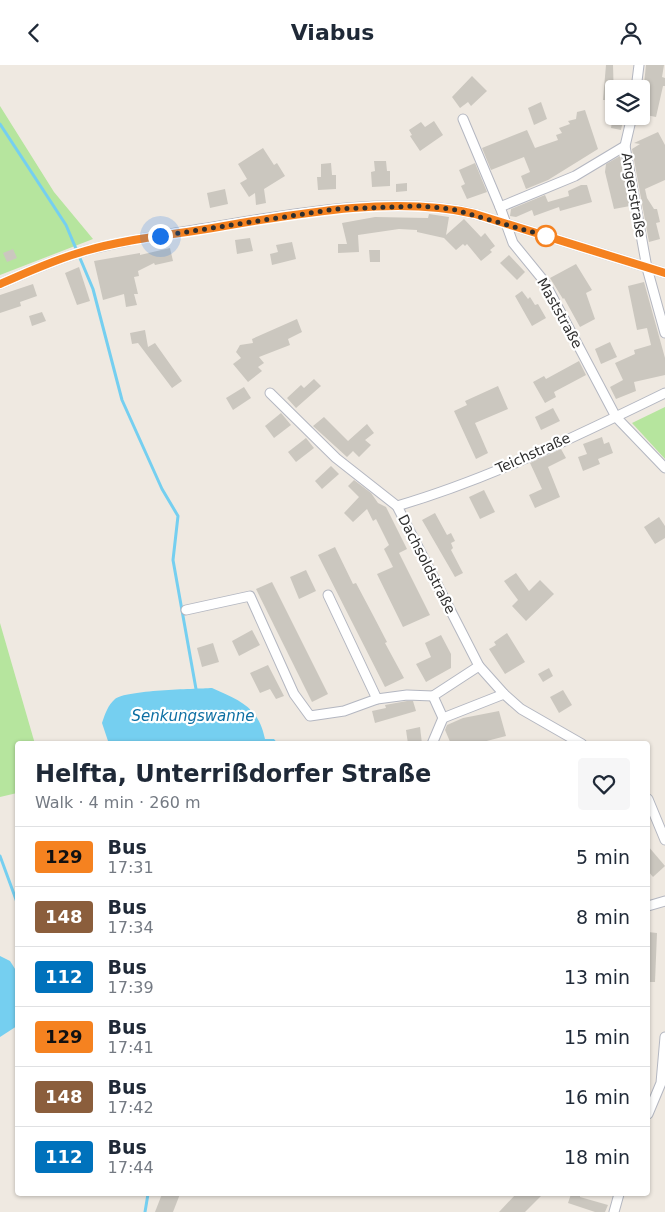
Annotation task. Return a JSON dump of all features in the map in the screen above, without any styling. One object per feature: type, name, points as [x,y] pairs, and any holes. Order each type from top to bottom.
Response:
[{"type":"street","points":[[637,80],[639,65]]},
{"type":"street","name":"Maststraße","points":[[463,119],[513,243],[544,281],[616,417],[665,468]]},
{"type":"street","name":"Angerstraße","points":[[630,125],[625,146],[647,268],[665,333]]},
{"type":"street","points":[[500,207],[575,176],[625,146]]},
{"type":"street","points":[[0,284],[64,257],[88,250],[272,217],[336,209],[419,206],[452,209],[505,223],[665,273]]},
{"type":"street","name":"Dachsoldstraße","points":[[270,393],[336,458],[397,506],[479,666],[504,694],[521,709],[577,741]]},
{"type":"street","name":"Teichstraße","points":[[397,506],[446,491],[616,417],[665,393]]},
{"type":"street","points":[[328,595],[377,699]]},
{"type":"street","points":[[186,610],[250,596],[294,694],[310,717],[344,711],[377,699],[408,695],[433,697],[479,666]]},
{"type":"street","points":[[433,741],[443,718],[504,694]]},
{"type":"street","points":[[433,697],[443,718]]},
{"type":"street","points":[[650,804],[665,840]]},
{"type":"street","points":[[650,905],[665,901]]},
{"type":"street","points":[[650,1109],[661,1083],[665,1037]]},
{"type":"street","points":[[614,1212],[618,1196]]},
{"type":"green space","points":[[0,106],[54,192],[93,239],[0,275]]},
{"type":"green space","points":[[665,407],[665,459],[632,423]]},
{"type":"green space","points":[[0,623],[34,741],[15,741],[15,793],[0,797]]},
{"type":"water","name":"Senkungswanne","points":[[212,688],[239,701],[253,712],[258,719],[265,739],[274,739],[276,741],[108,741],[102,723],[115,699],[132,694]]},
{"type":"water","points":[[0,956],[10,961],[15,969],[15,1027],[0,1037]]},
{"type":"building","points":[[606,65],[613,65],[613,80],[605,80],[605,100],[603,100]]},
{"type":"building","points":[[646,65],[664,65],[662,77],[665,78],[665,86],[663,86],[656,117],[650,116],[650,80],[644,80]]},
{"type":"building","points":[[472,76],[487,91],[471,106],[468,102],[460,108],[452,97]]},
{"type":"building","points":[[541,102],[547,119],[534,125],[528,108]]},
{"type":"building","points":[[585,110],[598,149],[548,180],[526,189],[521,176],[530,172],[524,157],[491,170],[482,148],[527,130],[535,148],[558,140],[556,135],[562,133],[559,128],[570,124],[568,121],[576,119],[577,112]]},
{"type":"building","points":[[434,121],[443,135],[420,151],[410,136],[412,135],[409,130],[421,122],[425,127]]},
{"type":"building","points":[[612,125],[622,125],[621,130],[611,128]]},
{"type":"building","points":[[658,132],[665,145],[665,180],[645,189],[647,198],[654,209],[657,209],[660,222],[656,223],[660,239],[649,242],[632,149],[640,144],[634,143]]},
{"type":"building","points":[[263,148],[274,165],[277,163],[285,176],[264,189],[266,203],[256,205],[255,193],[249,197],[240,183],[247,179],[238,164]]},
{"type":"building","points":[[620,156],[630,206],[614,209],[605,172],[606,164]]},
{"type":"building","points":[[374,161],[386,161],[387,171],[390,171],[390,186],[372,187],[371,172],[375,171]]},
{"type":"building","points":[[331,163],[332,175],[336,175],[336,189],[318,190],[317,177],[321,177],[321,164]]},
{"type":"building","points":[[475,163],[487,192],[467,199],[461,186],[465,184],[459,170]]},
{"type":"building","points":[[407,183],[407,191],[396,192],[396,184]]},
{"type":"building","points":[[581,185],[587,185],[592,202],[560,211],[559,207],[534,216],[532,210],[516,217],[510,216],[511,209],[545,195],[548,202],[569,196],[568,191]]},
{"type":"building","points":[[225,189],[228,204],[210,208],[207,193]]},
{"type":"building","points":[[429,214],[449,217],[446,235],[464,219],[481,237],[485,233],[495,246],[490,250],[492,252],[481,261],[467,244],[465,246],[463,244],[456,250],[444,238],[417,232],[417,230],[399,229],[358,235],[359,252],[338,253],[338,244],[347,244],[342,223],[375,217],[428,218]]},
{"type":"building","points":[[250,238],[253,251],[237,254],[235,240]]},
{"type":"building","points":[[292,242],[296,259],[272,265],[270,254],[278,252],[276,245]]},
{"type":"building","points":[[170,248],[173,261],[155,265],[154,263],[138,271],[139,276],[134,277],[138,294],[134,294],[137,305],[126,307],[124,294],[103,300],[94,261],[140,253],[140,255]]},
{"type":"building","points":[[13,249],[17,258],[7,262],[3,253]]},
{"type":"building","points":[[369,250],[380,250],[380,262],[370,262]]},
{"type":"building","points":[[509,255],[525,272],[517,280],[500,263]]},
{"type":"building","points":[[576,264],[592,290],[586,293],[595,319],[580,327],[550,278]]},
{"type":"building","points":[[79,267],[90,301],[77,305],[65,273]]},
{"type":"building","points":[[644,282],[665,358],[665,375],[634,382],[636,391],[616,399],[610,387],[623,380],[615,363],[635,354],[634,350],[651,345],[647,328],[637,330],[628,286]]},
{"type":"building","points":[[33,284],[37,296],[20,302],[21,306],[0,313],[0,295]]},
{"type":"building","points":[[522,291],[528,299],[530,297],[535,305],[538,304],[546,318],[532,326],[515,296]]},
{"type":"building","points":[[42,312],[46,321],[32,326],[29,316]]},
{"type":"building","points":[[297,319],[302,332],[288,339],[290,345],[259,357],[264,363],[258,367],[262,371],[248,382],[233,364],[241,358],[236,352],[240,345],[253,343],[252,339]]},
{"type":"building","points":[[145,330],[148,347],[155,343],[182,381],[172,388],[138,343],[132,344],[130,333]]},
{"type":"building","points":[[610,342],[617,357],[601,364],[595,349]]},
{"type":"building","points":[[579,361],[586,375],[554,392],[556,397],[545,403],[533,382],[544,376],[546,379]]},
{"type":"building","points":[[314,379],[321,386],[296,408],[287,398],[301,385],[304,388]]},
{"type":"building","points":[[498,386],[508,409],[475,423],[488,453],[476,459],[454,411],[467,405],[465,401]]},
{"type":"building","points":[[244,387],[251,398],[233,410],[226,398]]},
{"type":"building","points":[[553,408],[560,421],[541,430],[535,417]]},
{"type":"building","points":[[281,413],[291,425],[274,438],[265,426]]},
{"type":"building","points":[[324,417],[348,441],[367,424],[374,433],[365,440],[371,445],[359,457],[353,451],[347,457],[313,426]]},
{"type":"building","points":[[602,437],[604,444],[609,442],[613,453],[598,459],[600,464],[583,471],[578,457],[587,454],[583,444]]},
{"type":"building","points":[[306,438],[314,448],[296,462],[288,452]]},
{"type":"building","points":[[561,449],[566,458],[548,467],[560,497],[535,508],[529,495],[542,489],[530,463]]},
{"type":"building","points":[[331,466],[339,474],[322,489],[315,481]]},
{"type":"building","points":[[354,480],[371,493],[378,503],[386,507],[407,549],[399,553],[430,615],[403,627],[377,574],[393,567],[384,549],[389,545],[376,519],[373,521],[367,509],[353,522],[344,513],[359,497],[348,486]]},
{"type":"building","points":[[484,490],[495,512],[480,519],[469,497]]},
{"type":"building","points":[[435,513],[447,535],[451,533],[455,541],[451,543],[453,548],[451,550],[463,573],[455,577],[422,520]]},
{"type":"building","points":[[659,517],[665,526],[665,538],[655,544],[644,527]]},
{"type":"building","points":[[335,547],[353,584],[356,583],[374,617],[387,642],[385,643],[404,678],[385,687],[318,555]]},
{"type":"building","points":[[306,570],[316,591],[299,599],[290,577]]},
{"type":"building","points":[[516,573],[529,591],[540,580],[554,594],[526,621],[512,606],[518,600],[504,581]]},
{"type":"building","points":[[272,582],[328,694],[312,702],[256,589]]},
{"type":"building","points":[[252,630],[260,645],[239,656],[232,641]]},
{"type":"building","points":[[507,633],[525,662],[505,674],[489,649],[496,645],[494,642]]},
{"type":"building","points":[[441,635],[451,654],[451,668],[426,682],[416,664],[431,657],[425,643]]},
{"type":"building","points":[[213,643],[219,662],[202,667],[197,648]]},
{"type":"building","points":[[268,665],[284,696],[276,699],[270,689],[260,693],[250,673]]},
{"type":"building","points":[[549,668],[553,676],[543,682],[538,674]]},
{"type":"building","points":[[563,690],[572,705],[559,713],[550,697]]},
{"type":"building","points":[[413,701],[416,711],[375,723],[372,711],[386,708],[385,705]]},
{"type":"building","points":[[499,711],[506,736],[487,741],[450,741],[445,730],[447,725],[463,718]]},
{"type":"building","points":[[420,727],[422,741],[408,741],[406,730]]},
{"type":"building","points":[[650,848],[665,866],[653,877],[650,873]]},
{"type":"building","points":[[650,932],[657,933],[655,982],[650,982]]},
{"type":"building","points":[[161,1196],[179,1196],[173,1212],[155,1212]]},
{"type":"building","points":[[514,1196],[541,1196],[525,1212],[499,1212]]},
{"type":"building","points":[[570,1196],[580,1196],[608,1205],[605,1212],[595,1212],[568,1203]]},
{"type":"waterway","points":[[0,124],[66,225],[93,289],[122,400],[162,489],[178,516],[173,560],[196,689]]},
{"type":"waterway","points":[[0,856],[15,897]]},
{"type":"waterway","points":[[145,1212],[148,1196]]},
{"type":"bus line","name":"129","points":[[0,284],[64,257],[142,239],[336,209],[419,206],[452,209],[475,214],[665,273]]},
{"type":"route","points":[[160,236],[336,209],[419,206],[452,209],[475,214],[546,236]]}]
